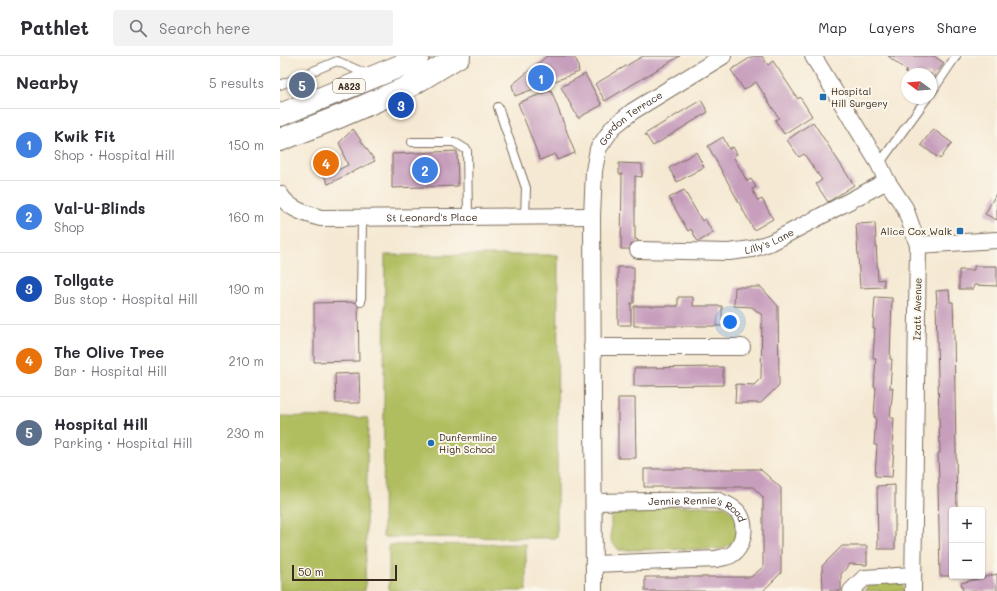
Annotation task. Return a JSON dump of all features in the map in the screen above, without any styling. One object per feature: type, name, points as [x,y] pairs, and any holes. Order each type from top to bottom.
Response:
[{"type":"main road","name":"A823","points":[[280,115],[400,66],[418,56]]},
{"type":"main road","name":"A823","points":[[280,140],[341,116],[408,86],[459,56]]},
{"type":"street","name":"Gordon Terrace","points":[[592,216],[594,171],[598,149],[613,128],[633,111],[723,56]]},
{"type":"street","name":"Izatt Avenue","points":[[813,56],[879,164],[887,181],[905,208],[918,245],[913,591]]},
{"type":"street","name":"Lilly's Lane","points":[[638,250],[728,252],[752,249],[772,242],[887,181]]},
{"type":"street","name":"St Leonard's Place","points":[[280,194],[282,198],[300,212],[321,218],[592,216]]},
{"type":"street","points":[[592,216],[594,591]]},
{"type":"street","points":[[918,245],[997,240]]},
{"type":"street","points":[[592,347],[742,347]]},
{"type":"street","name":"Jennie Rennie's Road","points":[[594,502],[716,500],[729,505],[740,515],[743,529],[741,545],[731,555],[716,559],[594,564]]},
{"type":"street","points":[[851,591],[864,578],[913,575]]},
{"type":"lane","points":[[937,84],[956,56]]},
{"type":"lane","points":[[280,85],[337,61],[372,77]]},
{"type":"lane","points":[[879,164],[923,104]]},
{"type":"lane","points":[[498,107],[526,188],[525,216]]},
{"type":"lane","points":[[412,142],[454,142],[467,150],[468,217]]},
{"type":"lane","points":[[361,302],[362,218]]},
{"type":"green space","points":[[385,255],[558,255],[557,538],[383,537]]},
{"type":"green space","points":[[280,416],[368,418],[365,591],[280,591]]},
{"type":"green space","points":[[725,506],[738,518],[737,541],[722,549],[619,550],[611,541],[611,517],[621,507]]},
{"type":"green space","points":[[526,544],[526,591],[389,591],[389,545]]},
{"type":"green space","points":[[898,581],[905,588],[905,591],[865,591],[872,582]]},
{"type":"building","points":[[547,56],[572,56],[577,61],[579,72],[515,96],[512,85]]},
{"type":"building","points":[[643,56],[680,56],[605,101],[595,84]]},
{"type":"building","points":[[753,56],[762,56],[768,65],[773,61],[798,99],[800,97],[812,116],[784,134],[775,120],[779,118],[756,82],[744,90],[731,70]]},
{"type":"building","points":[[888,56],[934,56],[944,63],[937,72],[937,68],[903,68]]},
{"type":"building","points":[[585,74],[602,105],[578,118],[561,87]]},
{"type":"building","points":[[551,90],[575,153],[557,160],[555,154],[540,160],[518,103]]},
{"type":"building","points":[[701,100],[708,112],[653,146],[645,134]]},
{"type":"building","points":[[813,122],[854,185],[828,202],[816,184],[822,180],[804,154],[799,157],[787,140]]},
{"type":"building","points":[[353,129],[375,161],[328,184],[322,171],[331,165],[334,172],[348,165],[339,143]]},
{"type":"building","points":[[933,129],[952,143],[940,159],[921,145]]},
{"type":"building","points":[[723,137],[729,149],[733,147],[737,154],[733,156],[747,181],[751,179],[756,187],[752,189],[758,201],[762,199],[773,219],[754,230],[708,146]]},
{"type":"building","points":[[457,151],[458,186],[392,188],[392,154]]},
{"type":"building","points":[[696,152],[704,167],[677,182],[669,168]]},
{"type":"building","points":[[619,163],[642,164],[642,177],[635,176],[635,239],[638,240],[638,249],[621,249],[622,174],[619,174]]},
{"type":"building","points":[[684,190],[702,221],[705,219],[713,233],[698,242],[691,229],[688,231],[669,198]]},
{"type":"building","points":[[997,192],[997,220],[985,214]]},
{"type":"building","points":[[875,223],[878,280],[884,279],[884,287],[860,288],[856,224]]},
{"type":"building","points":[[974,266],[997,266],[997,286],[974,285],[973,289],[959,289],[959,270],[974,270]]},
{"type":"building","points":[[618,267],[634,267],[634,303],[631,303],[631,325],[618,325]]},
{"type":"building","points":[[735,287],[761,287],[778,306],[779,385],[761,403],[735,403],[736,384],[754,385],[761,378],[762,315],[752,307],[734,306]]},
{"type":"building","points":[[949,290],[950,302],[953,302],[957,507],[949,507],[949,576],[940,576],[938,453],[940,453],[936,291]]},
{"type":"building","points":[[678,297],[693,297],[693,306],[722,306],[722,326],[634,326],[634,306],[678,306]]},
{"type":"building","points":[[875,297],[892,298],[890,359],[892,359],[890,388],[893,388],[890,418],[894,418],[892,446],[894,446],[892,477],[875,476],[877,445],[874,445],[876,387],[874,387],[876,358],[873,358],[875,328],[873,328]]},
{"type":"building","points":[[358,302],[359,361],[314,362],[314,303]]},
{"type":"building","points":[[723,367],[723,385],[634,386],[634,368]]},
{"type":"building","points":[[359,373],[360,403],[336,403],[335,374]]},
{"type":"building","points":[[618,398],[635,398],[636,458],[618,458]]},
{"type":"building","points":[[644,469],[760,469],[781,488],[781,573],[763,591],[645,591],[645,577],[751,577],[763,567],[763,497],[753,487],[644,487]]},
{"type":"building","points":[[895,485],[895,549],[878,549],[877,486]]},
{"type":"building","points":[[842,546],[867,546],[867,565],[850,564],[841,574],[841,591],[823,591],[822,566]]},
{"type":"building","points":[[997,574],[997,591],[963,591],[961,583],[977,579],[985,579],[985,577]]},
{"type":"place","name":"Kwik Fit","points":[[541,78]]},
{"type":"place","name":"Hospital Hill","points":[[302,85]]},
{"type":"place","name":"Hospital Hill Surgery","points":[[823,97]]},
{"type":"place","name":"Tollgate","points":[[401,105]]},
{"type":"place","name":"The Olive Tree","points":[[326,163]]},
{"type":"place","name":"Val-U-Blinds","points":[[425,170]]},
{"type":"place","name":"Alice Cox Walk","points":[[960,231]]},
{"type":"place","name":"Dunfermline High School","points":[[431,443]]}]
